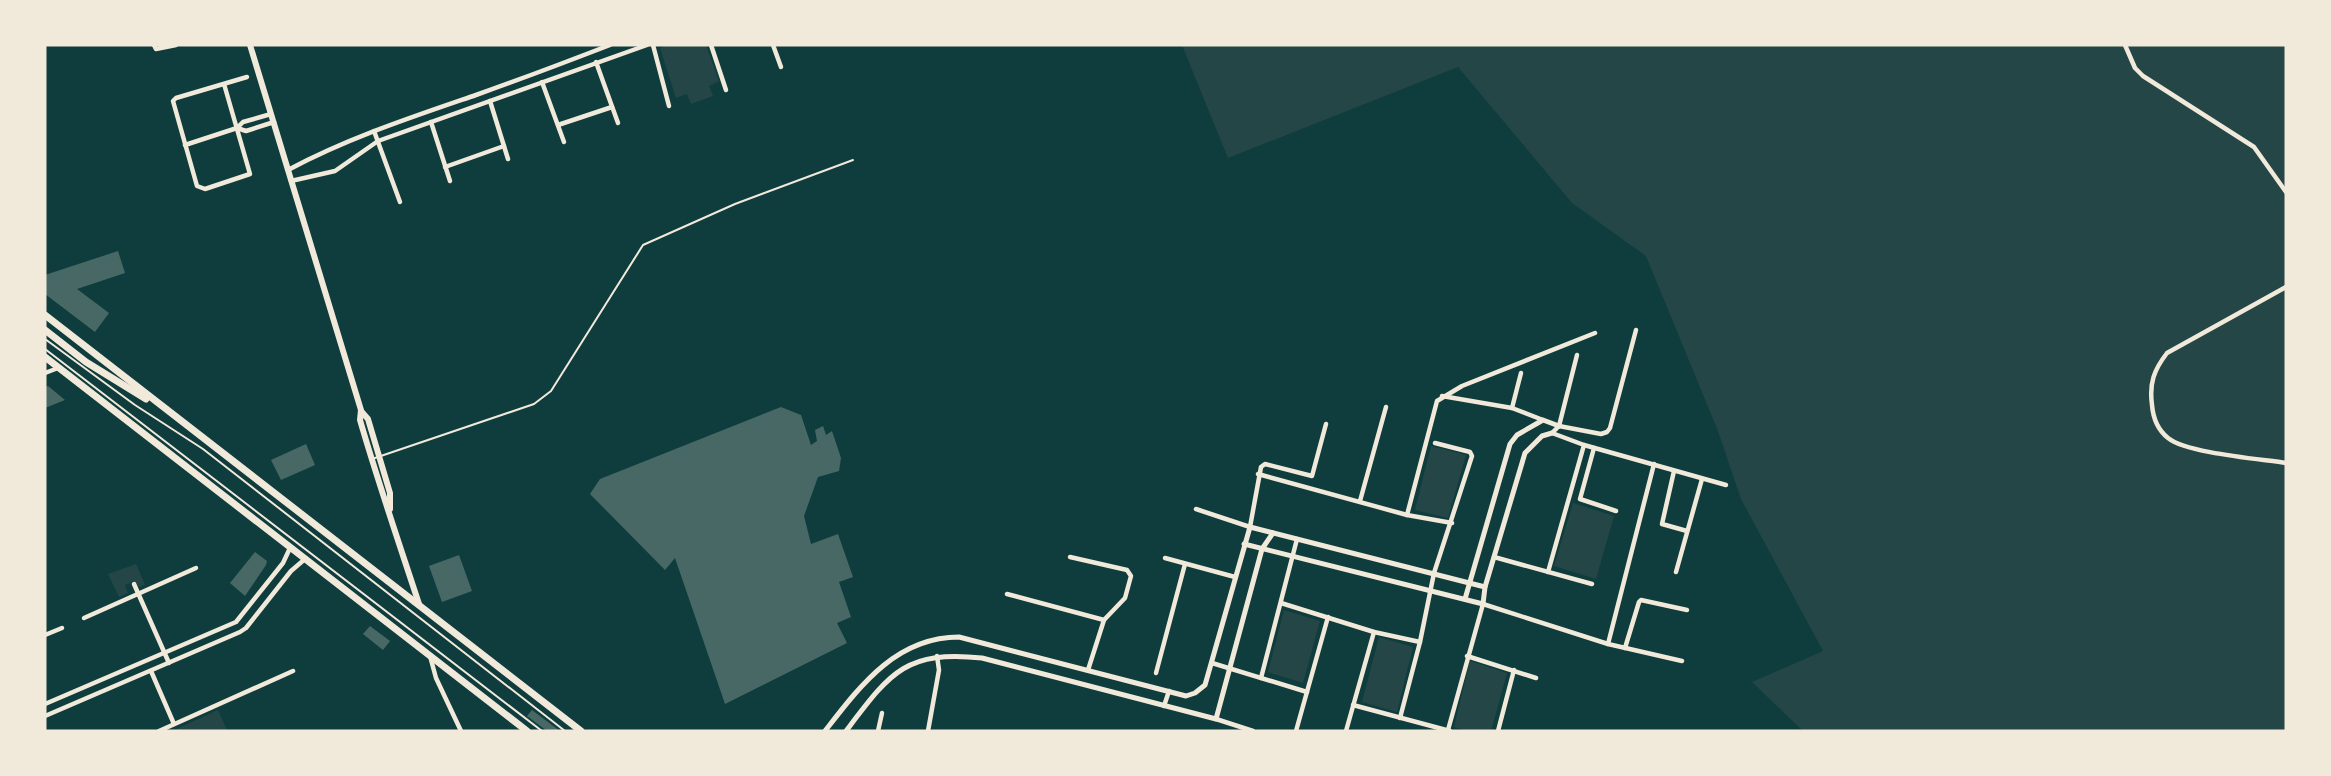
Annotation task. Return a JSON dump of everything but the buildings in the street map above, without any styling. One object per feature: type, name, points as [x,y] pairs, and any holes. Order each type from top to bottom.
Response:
[{"type":"main road","points":[[250,45],[361,410],[368,419],[390,493],[390,510]]},
{"type":"main road","points":[[45,315],[581,731]]},
{"type":"main road","points":[[45,330],[86,362],[174,417]]},
{"type":"main road","points":[[45,357],[527,731]]},
{"type":"main road","points":[[361,410],[360,420],[371,459],[382,495],[390,510],[418,604]]},
{"type":"street","points":[[154,45],[156,49],[160,49],[176,45]]},
{"type":"street","points":[[288,170],[325,150],[374,130],[610,45]]},
{"type":"street","points":[[291,181],[335,171],[378,141],[647,45]]},
{"type":"street","points":[[652,45],[669,106]]},
{"type":"street","points":[[711,45],[726,90]]},
{"type":"street","points":[[774,45],[781,67]]},
{"type":"street","points":[[2125,45],[2134,68],[2143,76],[2254,147],[2286,192]]},
{"type":"street","points":[[596,62],[618,123]]},
{"type":"street","points":[[224,84],[250,171],[248,176],[200,189],[197,186],[173,100],[176,98],[247,77]]},
{"type":"street","points":[[518,80],[521,89]]},
{"type":"street","points":[[542,82],[564,141]]},
{"type":"street","points":[[490,101],[508,159]]},
{"type":"street","points":[[558,125],[612,107]]},
{"type":"street","points":[[185,145],[237,128],[243,122],[271,114]]},
{"type":"street","points":[[430,122],[450,181]]},
{"type":"street","points":[[237,128],[246,131],[274,123]]},
{"type":"street","points":[[374,130],[400,202]]},
{"type":"street","points":[[446,167],[504,146]]},
{"type":"street","points":[[2286,287],[2167,353],[2152,379],[2151,393],[2152,410],[2158,427],[2168,438],[2179,444],[2286,463]]},
{"type":"street","points":[[1442,396],[1512,408],[1559,426],[1601,434],[1607,432],[1636,330]]},
{"type":"street","points":[[1407,515],[1437,401],[1442,396],[1595,333]]},
{"type":"street","points":[[1353,705],[1449,731],[1483,604],[1485,587],[1525,453],[1542,436],[1552,433],[1559,426],[1577,355]]},
{"type":"street","points":[[45,373],[58,368]]},
{"type":"street","points":[[1512,408],[1521,374]]},
{"type":"street","points":[[1360,501],[1386,407]]},
{"type":"street","points":[[1465,599],[1509,444],[1517,435],[1543,420]]},
{"type":"street","points":[[825,731],[862,684],[877,670],[903,652],[942,637],[959,637],[1186,696],[1195,693],[1205,685],[1212,663],[1250,527],[1261,466],[1265,464],[1312,476],[1326,424]]},
{"type":"street","points":[[1552,433],[1594,448],[1726,485]]},
{"type":"street","points":[[1400,718],[1420,642],[1434,573],[1452,523],[1472,454],[1435,443]]},
{"type":"street","points":[[1548,572],[1584,445]]},
{"type":"street","points":[[1594,448],[1580,499],[1616,511]]},
{"type":"street","points":[[1608,644],[1654,464]]},
{"type":"street","points":[[1674,471],[1662,524],[1688,531]]},
{"type":"street","points":[[1258,474],[1407,515],[1452,523]]},
{"type":"street","points":[[1676,572],[1702,478]]},
{"type":"street","points":[[1196,509],[1250,527],[1485,587]]},
{"type":"street","points":[[1216,718],[1262,549],[1274,533]]},
{"type":"street","points":[[1261,678],[1297,539]]},
{"type":"street","points":[[1244,543],[1465,599],[1608,644],[1682,661]]},
{"type":"street","points":[[45,704],[230,625],[241,618],[283,563],[290,548]]},
{"type":"street","points":[[1070,557],[1130,572],[1131,576],[1125,598],[1104,620],[1089,670]]},
{"type":"street","points":[[1494,557],[1592,584]]},
{"type":"street","points":[[1165,558],[1235,577]]},
{"type":"street","points":[[45,716],[246,628],[291,571],[305,559]]},
{"type":"street","points":[[1156,673],[1185,564]]},
{"type":"street","points":[[84,618],[196,568]]},
{"type":"street","points":[[134,584],[169,663]]},
{"type":"street","points":[[1007,594],[1104,620]]},
{"type":"street","points":[[1625,648],[1641,600],[1687,610]]},
{"type":"street","points":[[1281,603],[1374,632],[1420,642]]},
{"type":"street","points":[[1296,731],[1328,618]]},
{"type":"street","points":[[45,635],[62,628]]},
{"type":"street","points":[[1346,731],[1374,632]]},
{"type":"street","points":[[846,731],[887,680],[911,663],[951,655],[982,658],[1216,718],[1253,731]]},
{"type":"street","points":[[430,656],[436,678],[461,731]]},
{"type":"street","points":[[928,731],[939,670],[937,656]]},
{"type":"street","points":[[1467,657],[1536,678]]},
{"type":"street","points":[[1212,663],[1307,692]]},
{"type":"street","points":[[1498,731],[1514,670]]},
{"type":"street","points":[[151,671],[174,724]]},
{"type":"street","points":[[159,731],[293,671]]},
{"type":"street","points":[[1164,706],[1169,691]]},
{"type":"street","points":[[878,731],[882,713]]},
{"type":"lane","points":[[371,459],[543,399],[551,391],[643,245],[735,204],[853,160]]},
{"type":"lane","points":[[45,339],[135,405],[203,450],[565,731]]},
{"type":"lane","points":[[45,349],[542,731]]},
{"type":"shaded area","points":[[668,45],[706,45],[719,81],[709,86],[713,96],[691,104],[687,94],[676,98],[660,48]]},
{"type":"shaded area","points":[[1182,45],[2286,45],[2286,731],[1803,731],[1752,682],[1823,651],[1741,499],[1718,431],[1646,256],[1572,203],[1458,67],[1228,158]]},
{"type":"shaded area","points":[[1431,446],[1466,455],[1448,518],[1415,510]]},
{"type":"shaded area","points":[[1573,503],[1614,516],[1596,579],[1554,566]]},
{"type":"shaded area","points":[[136,564],[145,585],[139,587],[134,581],[125,585],[128,593],[119,597],[108,574]]},
{"type":"shaded area","points":[[1284,610],[1320,621],[1303,683],[1268,672]]},
{"type":"shaded area","points":[[1379,637],[1413,647],[1397,712],[1362,702]]},
{"type":"shaded area","points":[[1470,661],[1507,673],[1491,731],[1466,731],[1454,727]]},
{"type":"shaded area","points":[[218,710],[227,730],[225,731],[172,731]]}]
